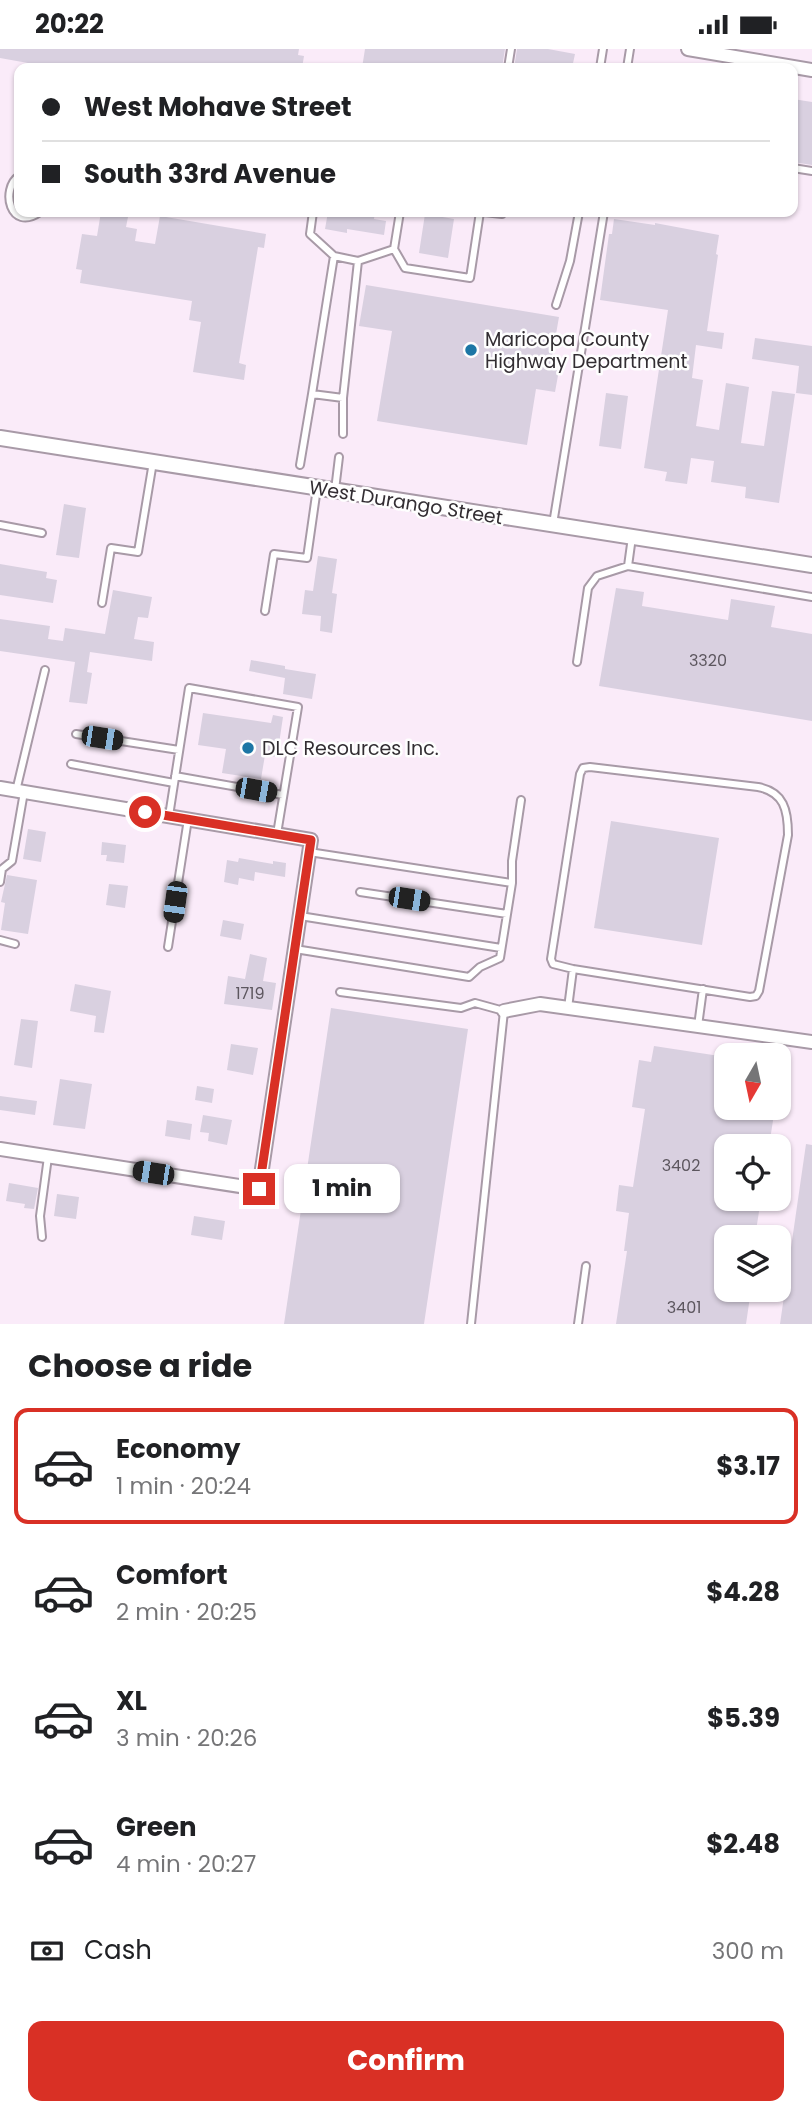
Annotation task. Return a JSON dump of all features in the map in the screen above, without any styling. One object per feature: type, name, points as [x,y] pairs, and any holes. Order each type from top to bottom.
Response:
[{"type":"street","points":[[688,49],[771,63]]},
{"type":"street","name":"West Durango Street","points":[[0,438],[812,565]]},
{"type":"street","points":[[0,788],[277,834],[310,846],[259,1189],[0,1149]]},
{"type":"street","points":[[504,1011],[540,1004],[812,1042]]},
{"type":"lane","points":[[14,178],[9,181],[3,193],[6,207],[14,214]]},
{"type":"lane","points":[[312,217],[310,234],[334,256],[358,261],[394,249]]},
{"type":"lane","points":[[399,217],[394,249],[405,268],[470,278],[481,217]]},
{"type":"lane","points":[[556,306],[570,261],[578,217]]},
{"type":"lane","points":[[553,524],[603,217]]},
{"type":"lane","points":[[300,465],[334,256]]},
{"type":"lane","points":[[343,434],[343,398],[358,261]]},
{"type":"lane","points":[[312,394],[343,398]]},
{"type":"lane","points":[[335,491],[339,457]]},
{"type":"lane","points":[[102,603],[111,548],[138,552],[153,462]]},
{"type":"lane","points":[[265,611],[274,554],[307,558],[317,488]]},
{"type":"lane","points":[[0,525],[42,533]]},
{"type":"lane","points":[[628,566],[632,537]]},
{"type":"lane","points":[[577,662],[588,588],[597,576],[628,566],[812,597]]},
{"type":"lane","points":[[0,882],[2,869],[12,861],[20,792],[45,670]]},
{"type":"lane","points":[[169,816],[189,688],[298,707],[277,834]]},
{"type":"lane","points":[[76,734],[179,750]]},
{"type":"lane","points":[[71,764],[283,795]]},
{"type":"lane","points":[[583,768],[765,788],[779,797],[787,815],[788,826],[756,996],[573,969],[556,966],[551,960],[583,768]]},
{"type":"lane","points":[[295,949],[469,977],[480,967],[500,958],[521,800]]},
{"type":"lane","points":[[169,947],[188,819]]},
{"type":"lane","points":[[310,846],[512,883]]},
{"type":"lane","points":[[360,892],[507,915]]},
{"type":"lane","points":[[300,916],[501,948]]},
{"type":"lane","points":[[0,940],[15,944]]},
{"type":"lane","points":[[568,1008],[573,969]]},
{"type":"lane","points":[[698,1026],[703,989]]},
{"type":"lane","points":[[340,992],[461,1008],[475,1003],[504,1011],[471,1324]]},
{"type":"lane","points":[[42,1237],[40,1216],[48,1157]]},
{"type":"lane","points":[[578,1324],[586,1266]]},
{"type":"building","points":[[0,49],[299,49],[298,55],[304,56],[303,63],[28,63],[0,58]]},
{"type":"building","points":[[365,49],[505,49],[503,63],[363,63]]},
{"type":"building","points":[[517,49],[548,49],[575,54],[573,63],[515,63]]},
{"type":"building","points":[[798,100],[812,102],[812,165],[798,163]]},
{"type":"building","points":[[100,217],[128,217],[126,227],[137,229],[135,241],[155,244],[160,217],[266,234],[264,248],[258,247],[239,363],[246,365],[244,380],[193,372],[201,322],[189,320],[192,301],[80,283],[82,270],[76,269],[82,234],[97,236]]},
{"type":"building","points":[[327,217],[374,217],[386,221],[384,235],[347,229],[347,233],[325,229]]},
{"type":"building","points":[[425,217],[454,219],[448,258],[419,253]]},
{"type":"building","points":[[614,219],[655,223],[719,235],[707,331],[724,333],[722,349],[696,345],[692,378],[703,380],[696,426],[719,430],[726,383],[749,387],[741,443],[764,446],[772,391],[795,394],[779,503],[745,498],[746,487],[711,482],[714,461],[691,458],[687,484],[665,481],[667,472],[644,468],[668,310],[600,300],[609,234],[612,234]]},
{"type":"building","name":"Maricopa County Highway Department","points":[[366,285],[559,317],[550,368],[559,370],[555,392],[536,389],[527,445],[377,421],[392,331],[359,326]]},
{"type":"building","points":[[755,338],[812,346],[812,395],[796,393],[799,366],[752,359]]},
{"type":"building","points":[[606,393],[628,396],[621,449],[599,446]]},
{"type":"building","points":[[64,504],[86,508],[79,558],[56,555]]},
{"type":"building","points":[[318,556],[337,559],[332,593],[337,594],[332,633],[320,631],[321,616],[302,614],[305,590],[313,591]]},
{"type":"building","points":[[0,564],[47,572],[46,578],[57,580],[53,603],[0,595]]},
{"type":"building","points":[[616,588],[644,592],[642,606],[728,620],[731,599],[775,606],[771,627],[812,634],[812,721],[599,686]]},
{"type":"building","points":[[113,590],[152,597],[148,618],[138,617],[134,639],[154,642],[152,661],[90,652],[87,672],[92,673],[87,704],[69,702],[75,662],[0,651],[0,619],[50,626],[48,639],[63,641],[65,628],[105,634]]},
{"type":"building","points":[[251,660],[316,674],[312,699],[283,694],[285,678],[249,671]]},
{"type":"building","name":"DLC Resources Inc.","points":[[203,713],[271,723],[273,715],[283,717],[277,757],[265,755],[261,779],[222,773],[226,749],[198,745]]},
{"type":"building","points":[[611,821],[719,838],[702,945],[594,928]]},
{"type":"building","points":[[28,829],[46,832],[41,862],[23,859]]},
{"type":"building","points":[[102,842],[126,845],[124,863],[106,861],[107,855],[101,855]]},
{"type":"building","points":[[239,858],[273,864],[273,861],[286,863],[285,877],[255,872],[254,881],[239,878],[238,885],[224,882],[227,860],[238,862]]},
{"type":"building","points":[[7,875],[37,880],[28,934],[1,930],[5,903],[1,902]]},
{"type":"building","points":[[109,884],[128,886],[125,908],[106,905]]},
{"type":"building","points":[[223,920],[244,924],[241,940],[220,936]]},
{"type":"building","points":[[250,954],[267,958],[263,981],[276,983],[272,1010],[224,1004],[228,976],[245,979]]},
{"type":"building","points":[[75,984],[111,991],[104,1033],[94,1032],[96,1016],[70,1011]]},
{"type":"building","points":[[331,1008],[468,1029],[424,1324],[284,1324]]},
{"type":"building","points":[[21,1019],[38,1021],[32,1068],[14,1065]]},
{"type":"building","points":[[231,1044],[258,1048],[253,1075],[227,1070]]},
{"type":"building","points":[[654,1046],[714,1055],[714,1120],[773,1120],[771,1134],[714,1134],[714,1211],[759,1211],[757,1225],[714,1225],[714,1302],[749,1302],[746,1324],[616,1324],[627,1251],[624,1251],[629,1213],[616,1211],[619,1185],[633,1187],[645,1109],[632,1107],[639,1060],[651,1062]]},
{"type":"building","points":[[60,1079],[92,1084],[85,1129],[53,1125]]},
{"type":"building","points":[[197,1086],[214,1089],[212,1103],[195,1100]]},
{"type":"building","points":[[0,1096],[37,1101],[35,1115],[0,1110]]},
{"type":"building","points":[[203,1115],[232,1120],[227,1145],[208,1141],[209,1133],[200,1132]]},
{"type":"building","points":[[167,1120],[192,1124],[190,1140],[165,1136]]},
{"type":"building","points":[[806,1144],[812,1145],[812,1324],[780,1324],[783,1302],[791,1302],[791,1248]]},
{"type":"building","points":[[9,1183],[38,1188],[34,1209],[24,1208],[25,1204],[6,1201]]},
{"type":"building","points":[[57,1194],[79,1197],[76,1219],[54,1216]]},
{"type":"building","points":[[194,1216],[225,1221],[222,1240],[191,1235]]},
{"type":"place","name":"Maricopa County Highway Department","points":[[471,350]]},
{"type":"place","name":"DLC Resources Inc.","points":[[248,748]]},
{"type":"route","points":[[145,812],[311,840],[259,1189]]}]
